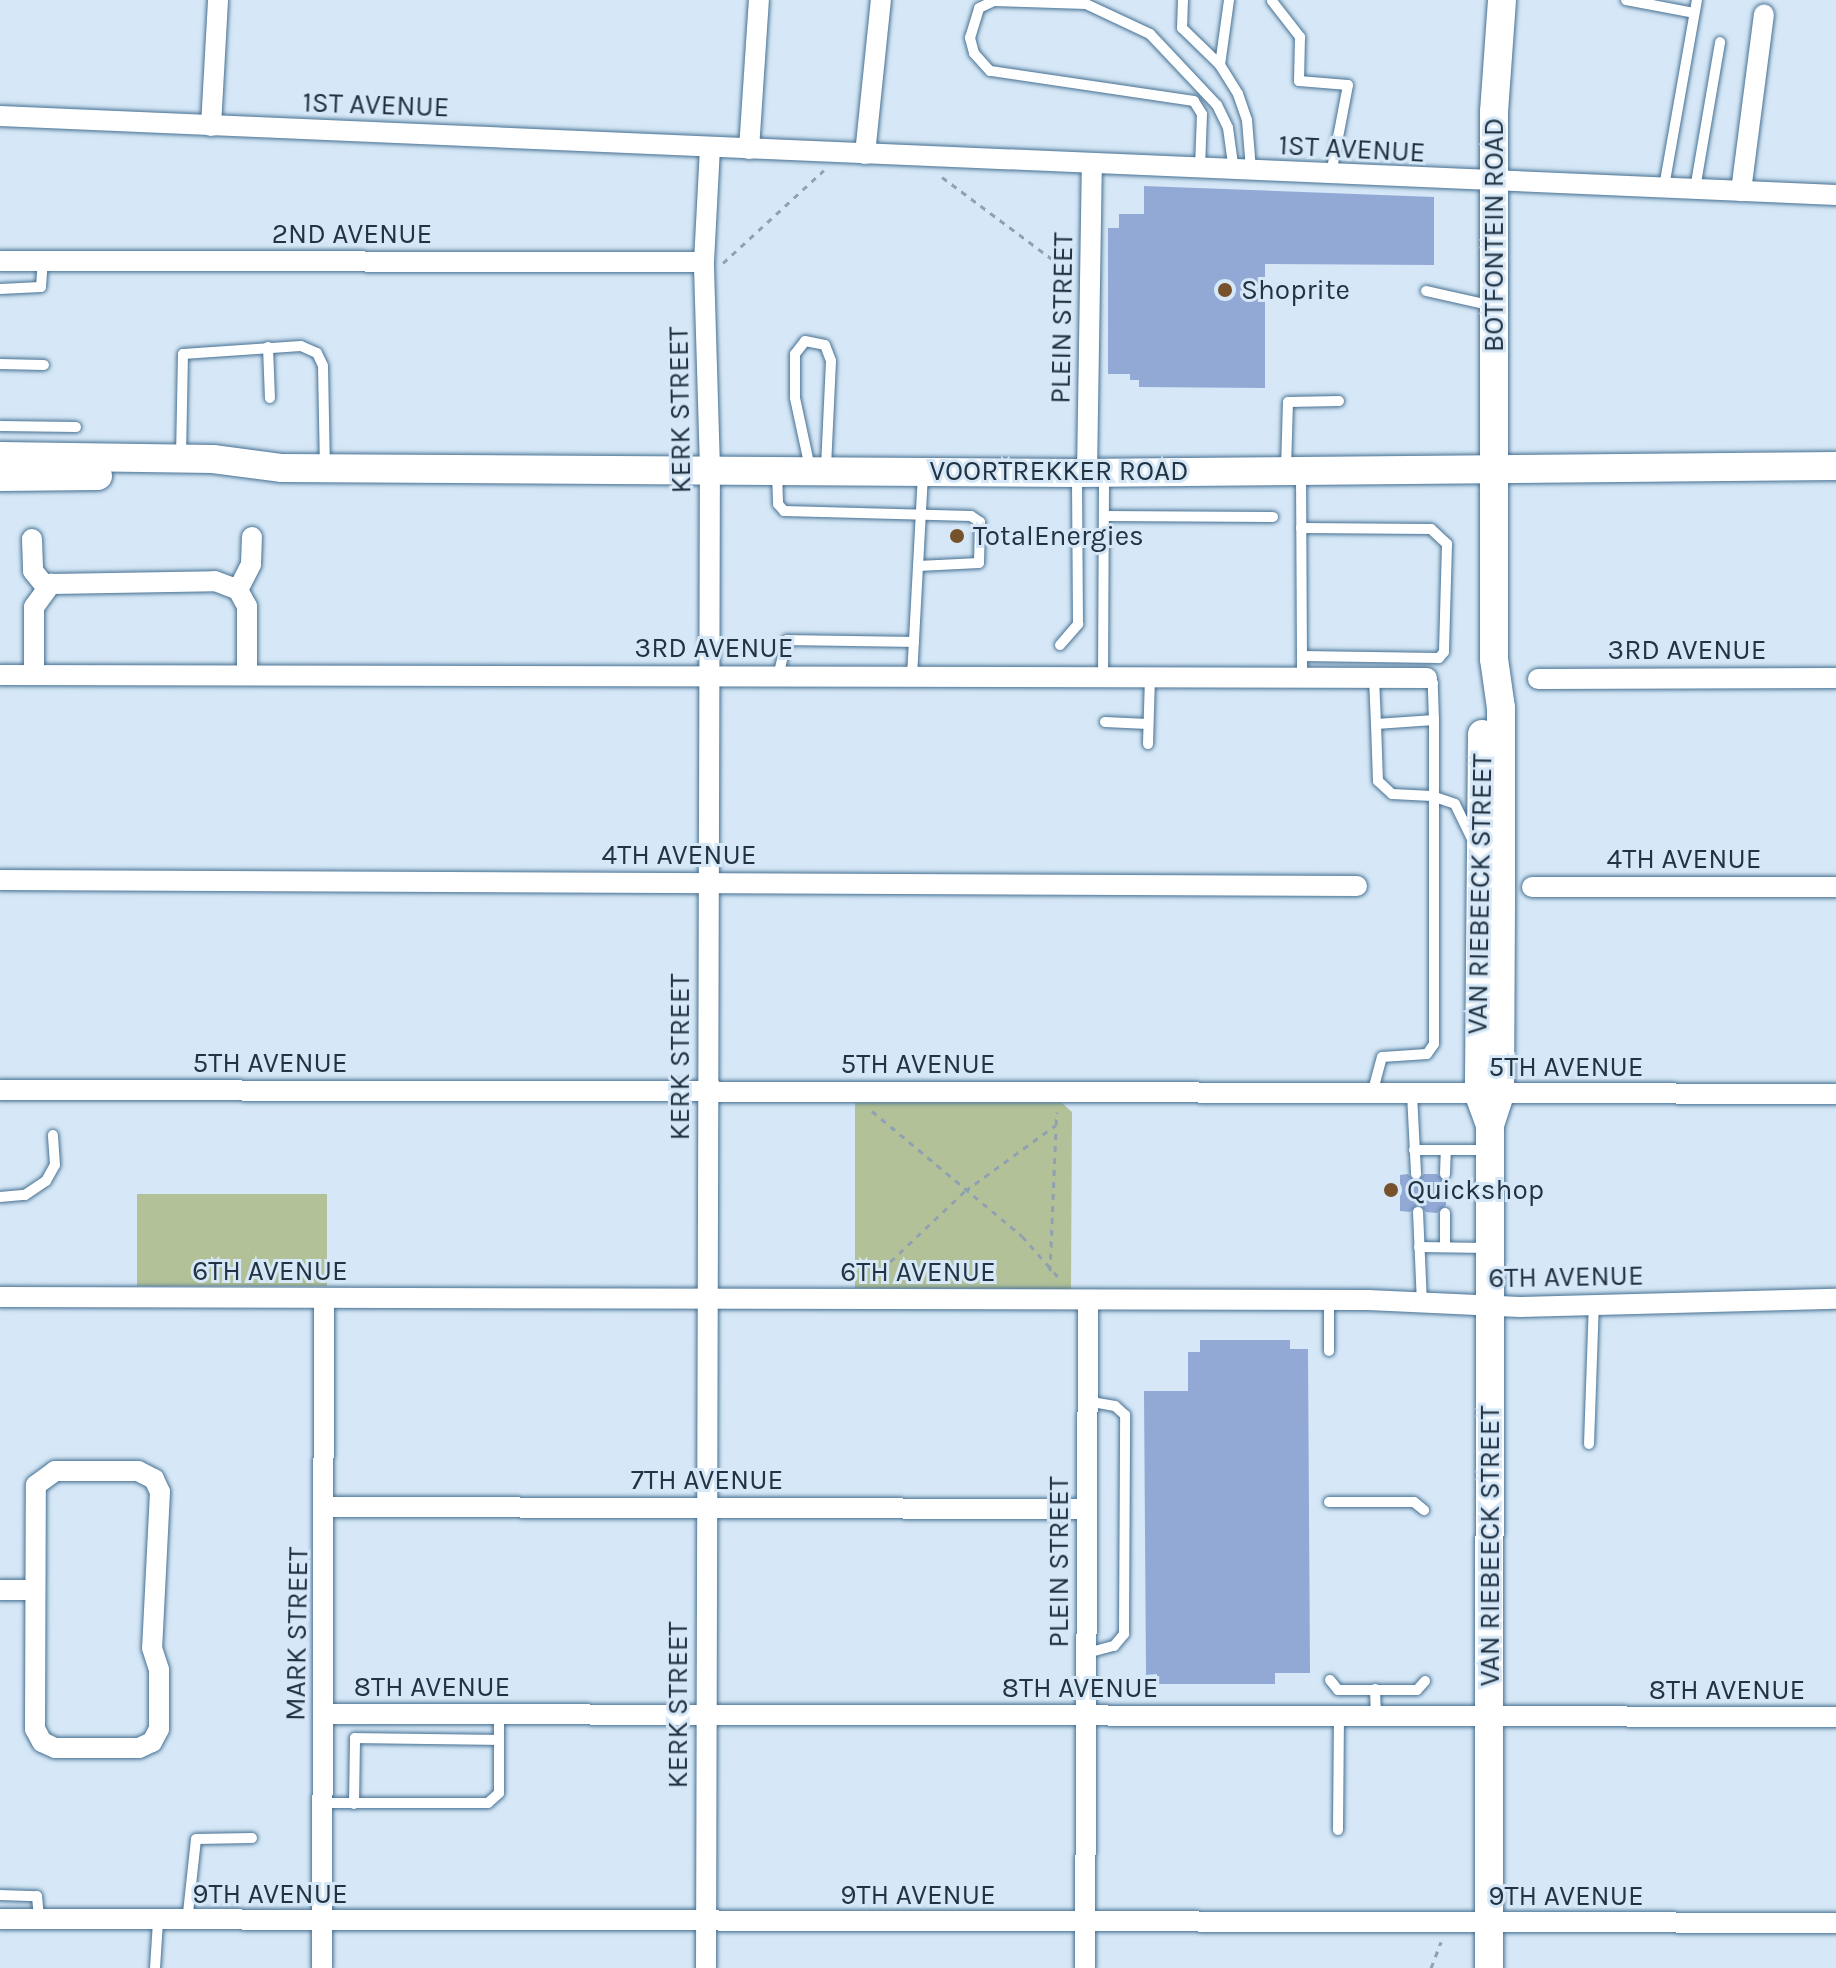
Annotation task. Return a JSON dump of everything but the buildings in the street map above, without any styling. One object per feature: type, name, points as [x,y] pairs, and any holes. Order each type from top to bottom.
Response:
[{"type":"main road","name":"BOTFONTEIN ROAD","points":[[1495,471],[1495,181],[1502,0]]},
{"type":"main road","name":"VOORTREKKER ROAD","points":[[0,456],[181,459],[325,469],[1293,472],[1836,466]]},
{"type":"main road","name":"VOORTREKKER ROAD","points":[[0,477],[228,477],[282,468]]},
{"type":"main road","name":"VAN RIEBEECK STREET","points":[[1489,1968],[1490,1095],[1501,708],[1494,664],[1495,471]]},
{"type":"main road","name":"VAN RIEBEECK STREET","points":[[1490,1095],[1480,873],[1482,707],[1494,664]]},
{"type":"street","points":[[211,126],[218,0]]},
{"type":"street","points":[[749,149],[759,0]]},
{"type":"street","points":[[865,154],[881,0]]},
{"type":"street","points":[[1741,191],[1764,14]]},
{"type":"street","name":"1ST AVENUE","points":[[0,116],[1331,176],[1836,195]]},
{"type":"street","name":"KERK STREET","points":[[706,1968],[710,469],[704,262],[710,147]]},
{"type":"street","name":"PLEIN STREET","points":[[1090,472],[1092,165]]},
{"type":"street","name":"2ND AVENUE","points":[[0,261],[704,262]]},
{"type":"street","points":[[238,590],[251,564],[252,537]]},
{"type":"street","points":[[32,539],[33,571],[46,587]]},
{"type":"street","points":[[34,675],[34,607],[46,587],[64,581],[215,581],[238,590],[247,606],[247,675]]},
{"type":"street","name":"3RD AVENUE","points":[[0,675],[1427,678]]},
{"type":"street","name":"3RD AVENUE","points":[[1538,679],[1836,678]]},
{"type":"street","name":"4TH AVENUE","points":[[0,880],[1357,886]]},
{"type":"street","name":"4TH AVENUE","points":[[1532,887],[1836,887]]},
{"type":"street","name":"5TH AVENUE","points":[[0,1090],[1836,1094]]},
{"type":"street","name":"6TH AVENUE","points":[[0,1297],[1329,1300],[1492,1306],[1836,1299]]},
{"type":"street","name":"MARK STREET","points":[[322,1968],[326,1507],[324,1300]]},
{"type":"street","name":"PLEIN STREET","points":[[1085,1968],[1088,1300]]},
{"type":"street","points":[[55,1471],[138,1471],[154,1479],[160,1492],[160,1546],[153,1567],[152,1648],[159,1670],[159,1729],[152,1742],[139,1748],[55,1748],[42,1742],[35,1729],[35,1590],[34,1493],[40,1479],[55,1471]]},
{"type":"street","name":"7TH AVENUE","points":[[326,1507],[1087,1509]]},
{"type":"street","points":[[0,1590],[35,1590]]},
{"type":"street","name":"8TH AVENUE","points":[[324,1714],[1836,1717]]},
{"type":"street","name":"9TH AVENUE","points":[[0,1919],[158,1922],[1836,1923]]},
{"type":"lane","points":[[1183,0],[1182,28],[1220,65],[1247,120],[1242,172]]},
{"type":"lane","points":[[1220,65],[1229,0]]},
{"type":"lane","points":[[1626,0],[1694,13]]},
{"type":"lane","points":[[1664,187],[1697,0]]},
{"type":"lane","points":[[1200,170],[1202,114],[1194,101],[990,71],[974,53],[970,38],[979,8],[994,1],[1086,4],[1150,34],[1217,105],[1242,172]]},
{"type":"lane","points":[[1272,1],[1300,37],[1299,81],[1348,85],[1331,176]]},
{"type":"lane","points":[[1695,189],[1720,42]]},
{"type":"lane","points":[[0,289],[41,287],[43,261]]},
{"type":"lane","points":[[1426,291],[1495,306]]},
{"type":"lane","points":[[805,341],[825,345],[831,361],[818,470],[795,398],[795,354],[805,341]]},
{"type":"lane","points":[[268,347],[270,398]]},
{"type":"lane","points":[[181,459],[183,354],[268,347],[311,348],[321,359],[325,469]]},
{"type":"lane","points":[[0,364],[44,365]]},
{"type":"lane","points":[[1302,678],[1301,528],[1288,402],[1339,401]]},
{"type":"lane","points":[[0,426],[76,427]]},
{"type":"lane","points":[[777,470],[778,504],[784,511],[977,519],[981,558],[971,566],[918,566]]},
{"type":"lane","points":[[912,677],[924,471]]},
{"type":"lane","points":[[1090,472],[1104,516],[1103,677]]},
{"type":"lane","points":[[1060,645],[1078,624],[1090,472]]},
{"type":"lane","points":[[1104,516],[1273,517]]},
{"type":"lane","points":[[1301,528],[1431,529],[1447,544],[1444,652],[1439,658],[1302,656]]},
{"type":"lane","points":[[778,676],[787,640],[914,642]]},
{"type":"lane","points":[[1148,744],[1150,677]]},
{"type":"lane","points":[[1374,678],[1380,786],[1392,794],[1432,796],[1455,804],[1464,815],[1480,873]]},
{"type":"lane","points":[[1372,1094],[1382,1057],[1427,1054],[1434,1044],[1434,720],[1433,683],[1427,678]]},
{"type":"lane","points":[[1376,724],[1434,720]]},
{"type":"lane","points":[[1105,722],[1148,724]]},
{"type":"lane","points":[[1412,1094],[1416,1174]]},
{"type":"lane","points":[[0,1197],[25,1195],[46,1181],[55,1165],[53,1135]]},
{"type":"lane","points":[[1414,1150],[1446,1151],[1490,1138]]},
{"type":"lane","points":[[1445,1174],[1446,1151]]},
{"type":"lane","points":[[1418,1212],[1422,1304]]},
{"type":"lane","points":[[1445,1213],[1445,1247]]},
{"type":"lane","points":[[1419,1247],[1490,1248]]},
{"type":"lane","points":[[1329,1300],[1329,1351]]},
{"type":"lane","points":[[1589,1444],[1594,1304]]},
{"type":"lane","points":[[1087,1653],[1114,1646],[1124,1634],[1125,1431],[1123,1410],[1088,1401]]},
{"type":"lane","points":[[1329,1502],[1414,1502],[1424,1510]]},
{"type":"lane","points":[[1330,1680],[1338,1690],[1420,1689],[1425,1681]]},
{"type":"lane","points":[[1375,1689],[1376,1715]]},
{"type":"lane","points":[[324,1803],[488,1803],[499,1793],[499,1715]]},
{"type":"lane","points":[[1338,1830],[1339,1715]]},
{"type":"lane","points":[[354,1804],[355,1738],[499,1740]]},
{"type":"lane","points":[[187,1922],[196,1839],[252,1838]]},
{"type":"lane","points":[[0,1895],[37,1896],[39,1920]]},
{"type":"lane","points":[[155,1968],[158,1922]]},
{"type":"path","points":[[704,262],[723,263],[828,166],[826,152]]},
{"type":"path","points":[[933,157],[932,169],[1090,287]]},
{"type":"path","points":[[862,1092],[864,1105],[1022,1236],[1050,1271],[1088,1300]]},
{"type":"path","points":[[1050,1271],[1058,1093]]},
{"type":"path","points":[[850,1299],[965,1191],[1056,1125]]},
{"type":"path","points":[[1431,1968],[1446,1936]]},
{"type":"green space","points":[[855,1103],[1062,1103],[1072,1112],[1071,1289],[855,1288]]},
{"type":"green space","points":[[137,1194],[327,1194],[327,1286],[137,1286]]},
{"type":"place","name":"Shoprite","points":[[1225,290]]},
{"type":"place","name":"TotalEnergies","points":[[957,536]]},
{"type":"place","name":"Quickshop","points":[[1391,1190]]}]
